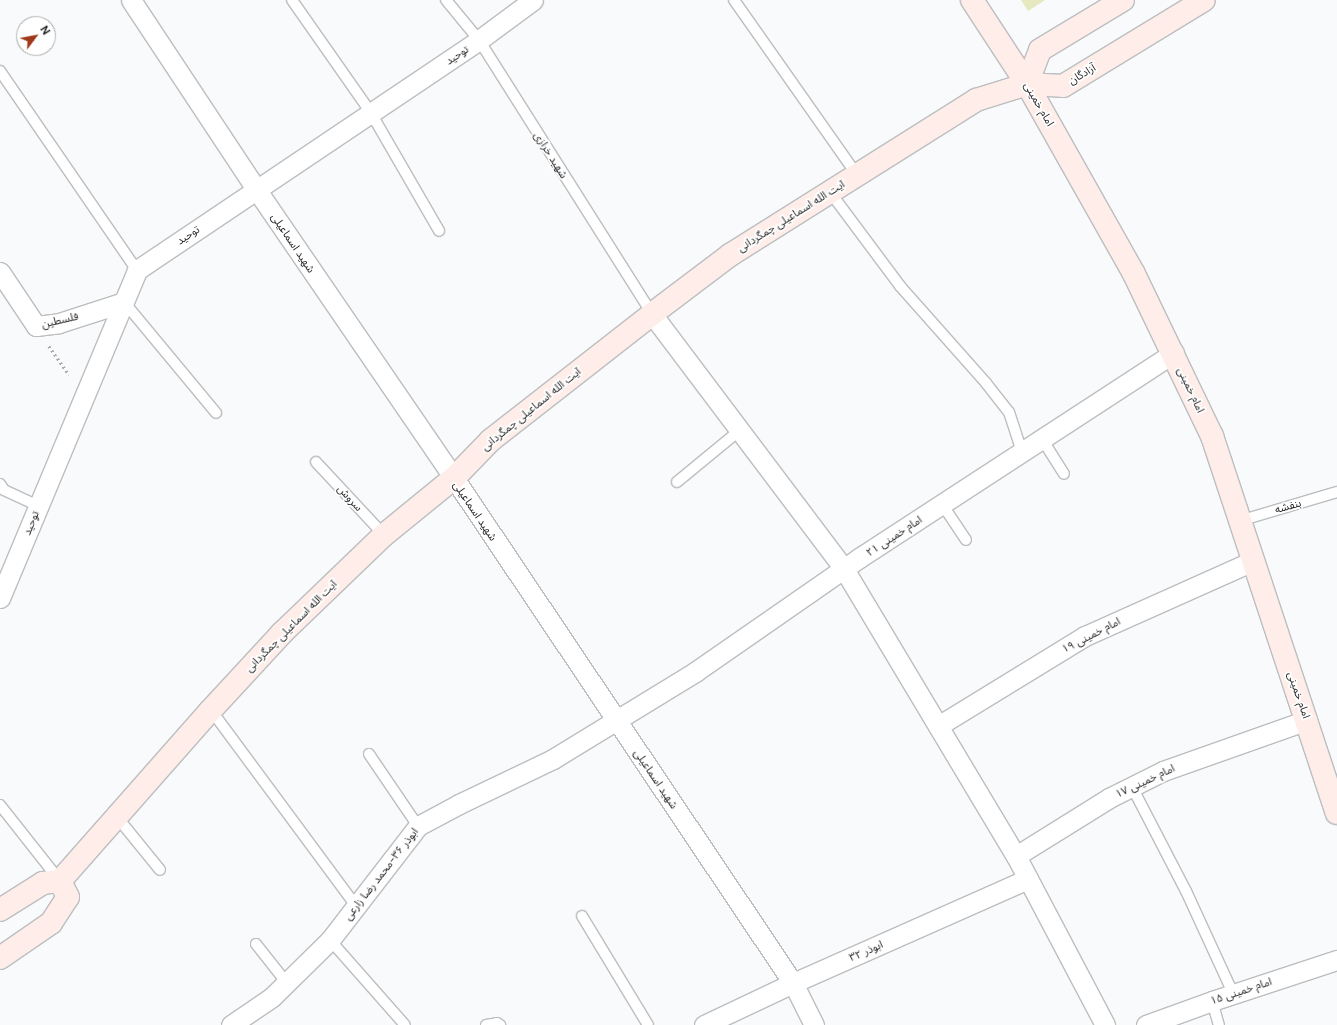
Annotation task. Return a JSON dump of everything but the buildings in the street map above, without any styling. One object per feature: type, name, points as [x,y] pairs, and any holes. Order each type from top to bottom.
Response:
[{"type":"main road","name":"امام خمینی","points":[[972,0],[1028,84],[1134,274],[1174,353],[1212,436],[1307,720],[1333,788],[1337,813]]},
{"type":"main road","points":[[1028,84],[1040,50],[1123,0]]},
{"type":"main road","name":"آزادگان","points":[[1028,84],[1063,86],[1204,0]]},
{"type":"main road","name":"آیت الله اسماعیلی چمگردانی","points":[[60,881],[211,710],[282,633],[384,535],[454,478],[491,440],[730,255],[976,100],[1028,84]]},
{"type":"main road","points":[[0,910],[42,882],[60,881],[68,897],[51,923],[0,958]]},
{"type":"street","name":"شهید اسماعیلی","points":[[131,0],[256,189],[454,478],[793,983],[814,1025]]},
{"type":"street","name":"توحید","points":[[0,598],[137,270],[479,40],[533,0]]},
{"type":"street","name":"فلسطین","points":[[0,272],[36,326],[59,323],[124,302]]},
{"type":"street","points":[[652,314],[844,569],[1016,856],[1105,1025]]},
{"type":"street","name":"امام خمینی ۲۱","points":[[617,721],[695,672],[844,569],[1174,353]]},
{"type":"street","name":"امام خمینی ۱۹","points":[[938,726],[1085,636],[1253,561]]},
{"type":"street","name":"امام خمینی ۱۷","points":[[1016,856],[1109,798],[1163,771],[1307,720]]},
{"type":"street","name":"ابوذر ۳۶-محمد رضا زارعی","points":[[231,1025],[272,997],[330,940],[418,826],[459,804],[553,759],[617,721]]},
{"type":"street","name":"ابوذر ۳۲","points":[[704,1025],[793,983],[1028,879]]},
{"type":"street","name":"امام خمینی ۱۵","points":[[1146,1025],[1212,1001],[1337,960]]},
{"type":"lane","points":[[292,0],[371,113],[439,231]]},
{"type":"lane","name":"شهید خرازی","points":[[446,0],[479,40],[652,314]]},
{"type":"lane","points":[[734,0],[857,175]]},
{"type":"lane","points":[[0,71],[137,270]]},
{"type":"lane","points":[[830,192],[900,286],[986,383],[1008,412],[1022,452]]},
{"type":"lane","points":[[124,302],[216,413]]},
{"type":"lane","points":[[677,482],[740,430]]},
{"type":"lane","points":[[1042,439],[1064,474]]},
{"type":"lane","name":"سروش","points":[[316,462],[384,535]]},
{"type":"lane","points":[[0,484],[4,490],[38,506]]},
{"type":"lane","name":"بنفشه","points":[[1239,520],[1337,492]]},
{"type":"lane","points":[[942,504],[966,540]]},
{"type":"lane","points":[[211,710],[356,906]]},
{"type":"lane","points":[[368,754],[418,826]]},
{"type":"lane","points":[[1132,787],[1186,891],[1233,994]]},
{"type":"lane","points":[[0,805],[60,881]]},
{"type":"lane","points":[[117,817],[160,870]]},
{"type":"lane","points":[[582,916],[648,1025]]},
{"type":"lane","points":[[330,940],[405,1025]]},
{"type":"lane","points":[[256,944],[286,982]]},
{"type":"lane","points":[[1212,1001],[1219,1025]]},
{"type":"lane","points":[[486,1025],[497,1023],[500,1025]]},
{"type":"path","points":[[36,326],[84,396]]},
{"type":"green space","points":[[1021,0],[1045,0],[1028,11]]}]
